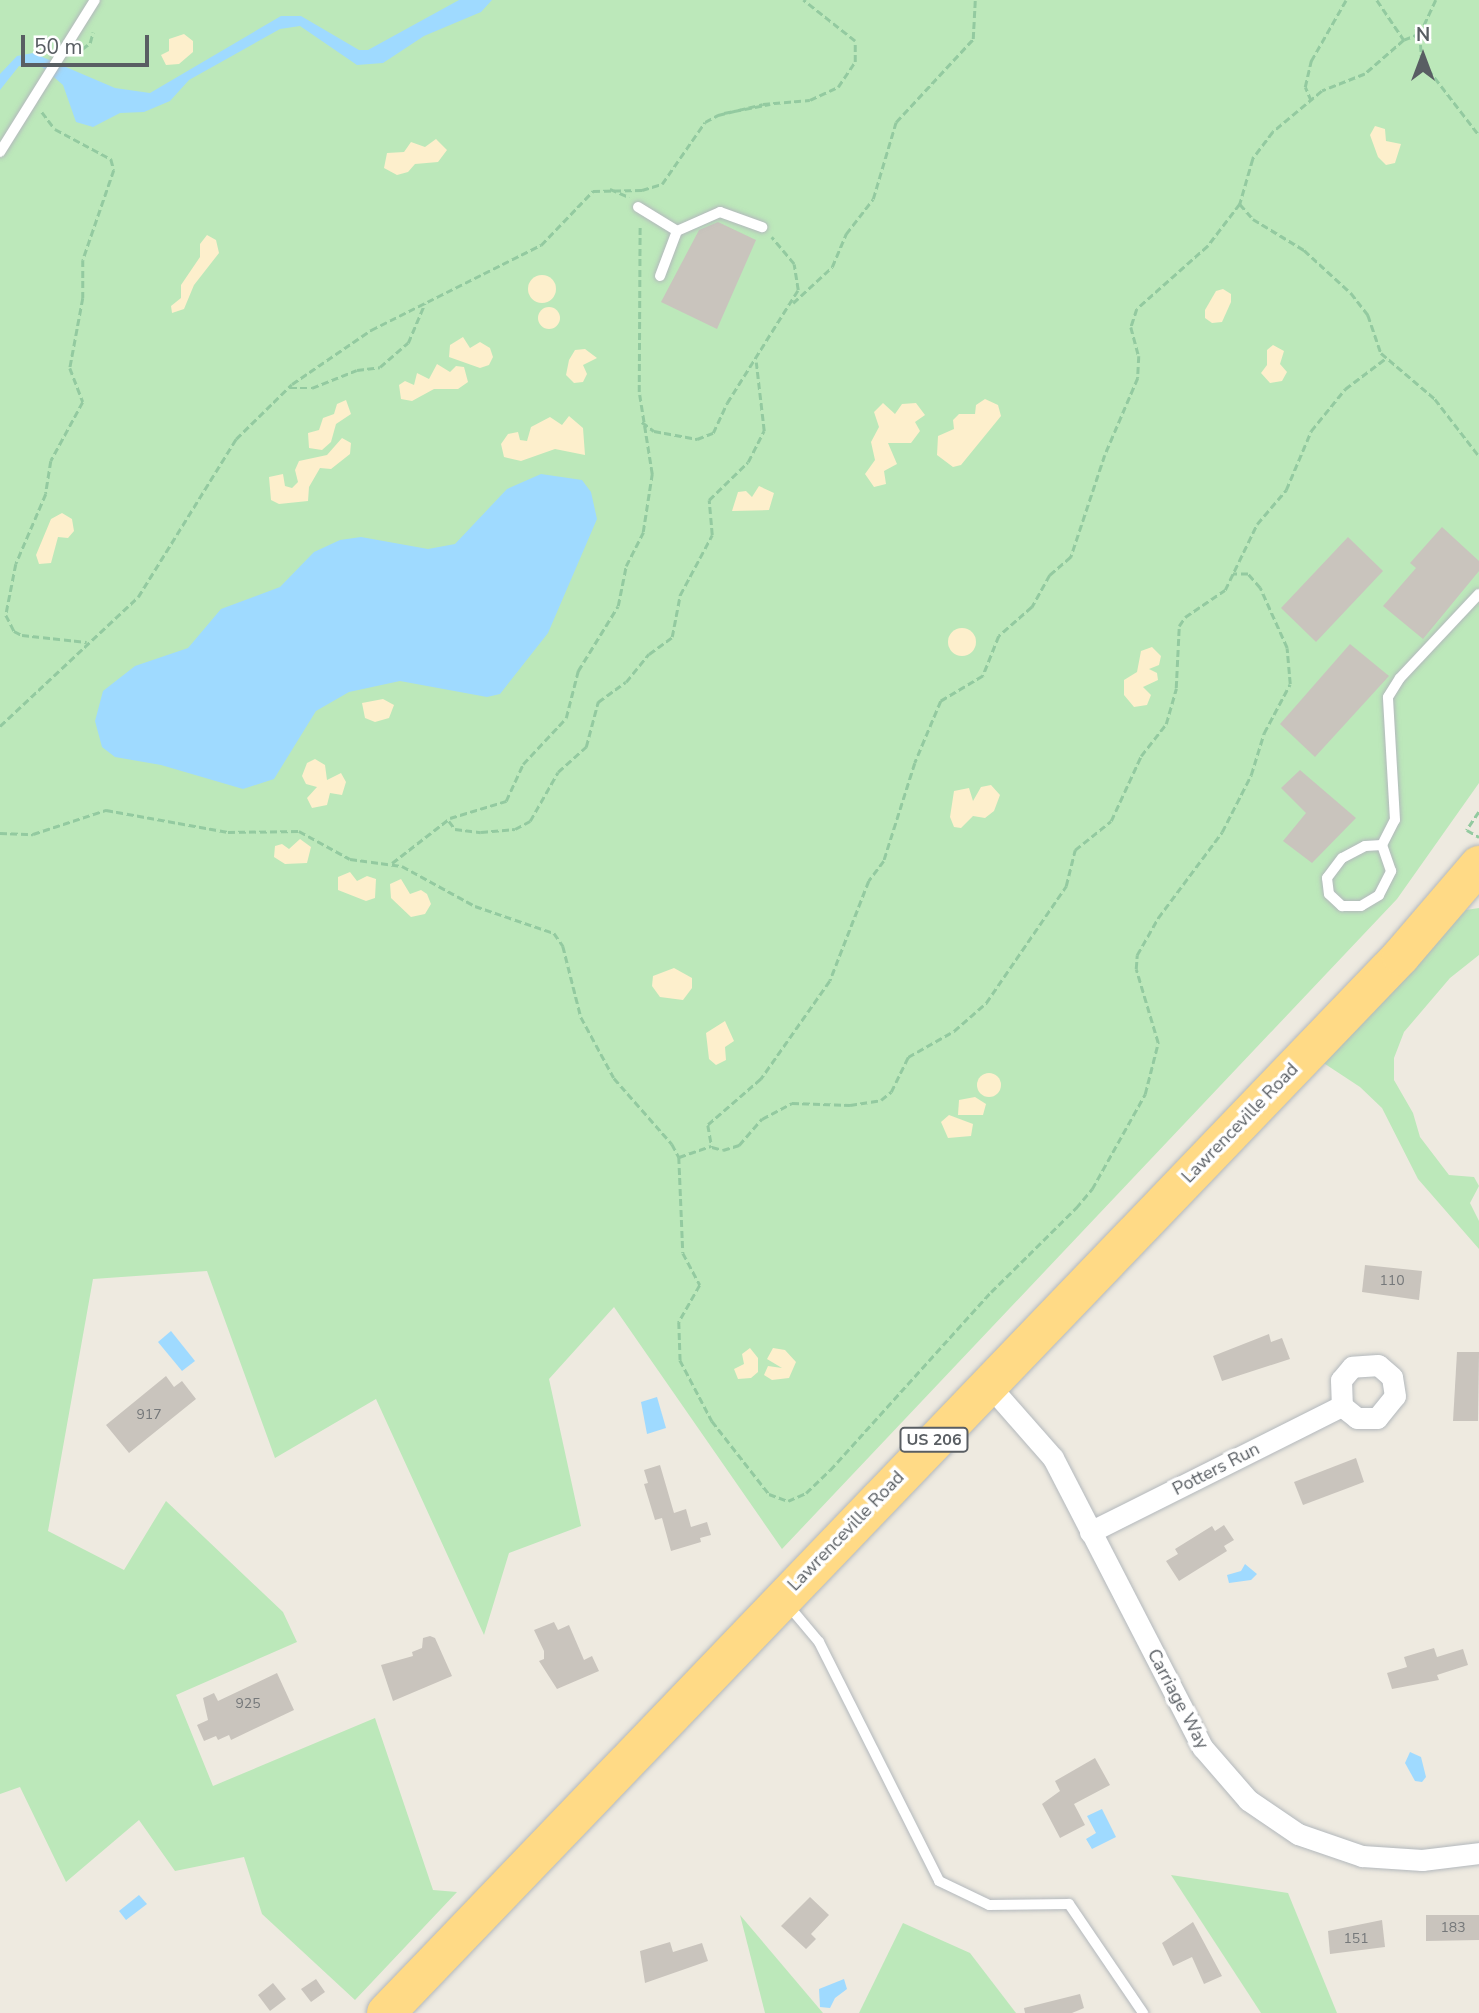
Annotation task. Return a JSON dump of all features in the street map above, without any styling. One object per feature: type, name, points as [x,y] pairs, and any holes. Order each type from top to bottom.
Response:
[{"type":"highway","name":"Lawrenceville Road","points":[[386,2013],[1401,956],[1479,865]]},
{"type":"street","name":"Carriage Way","points":[[988,1384],[1040,1439],[1203,1748],[1248,1800],[1298,1834],[1362,1856],[1422,1860],[1479,1853]]},
{"type":"street","name":"Potters Run","points":[[1090,1532],[1342,1406]]},
{"type":"lane","points":[[0,152],[95,0]]},
{"type":"lane","points":[[638,207],[677,231]]},
{"type":"lane","points":[[660,276],[677,231],[720,212],[762,227]]},
{"type":"lane","points":[[1382,845],[1365,846],[1342,858],[1326,878],[1329,894],[1342,906],[1361,905],[1379,895],[1391,871],[1382,845],[1395,820],[1388,697],[1400,678],[1479,594]]},
{"type":"lane","points":[[781,1599],[806,1622],[819,1642],[939,1881],[989,1905],[1069,1904],[1143,2013]]},
{"type":"path","points":[[0,726],[145,589],[180,524],[236,439],[288,388],[371,330],[541,245],[581,202],[603,188],[642,190],[662,184],[705,122],[724,113],[730,115],[771,103],[823,96],[838,87],[855,62],[855,41],[803,0]]},
{"type":"path","points":[[642,422],[654,430],[710,438],[793,303],[832,267],[846,234],[873,199],[896,122],[973,38],[975,0]]},
{"type":"path","points":[[1377,0],[1404,40]]},
{"type":"path","points":[[1436,0],[1420,34],[1422,61],[1479,135]]},
{"type":"path","points":[[1311,101],[1305,87],[1307,72],[1343,1]]},
{"type":"path","points":[[711,1146],[708,1125],[761,1079],[830,981],[869,881],[884,860],[915,763],[946,694],[984,676],[999,636],[1032,607],[1050,575],[1071,556],[1105,455],[1138,378],[1139,356],[1131,327],[1137,309],[1208,246],[1240,204],[1262,144],[1311,101],[1337,83],[1365,74],[1404,40],[1420,34]]},
{"type":"path","points":[[47,75],[41,93],[45,120],[85,148],[111,159],[114,170],[83,260],[83,298],[70,368],[83,402],[51,461],[46,494],[16,564],[6,615],[14,631],[22,635],[87,642]]},
{"type":"path","points":[[0,833],[33,834],[106,810],[228,832],[299,831],[350,859],[390,863],[401,860],[414,842],[450,818],[506,801],[523,764],[566,718],[573,681],[618,606],[626,566],[643,532],[652,474],[642,422],[638,207],[628,196],[603,188]]},
{"type":"path","points":[[1240,204],[1253,219],[1304,250],[1351,293],[1367,315],[1386,358],[1435,399],[1479,456]]},
{"type":"path","points":[[762,227],[794,264],[799,277],[793,303]]},
{"type":"path","points":[[288,388],[312,388],[357,370],[380,367],[408,343],[425,303]]},
{"type":"path","points":[[679,1157],[711,1146],[731,1149],[762,1119],[792,1103],[850,1105],[881,1100],[891,1092],[908,1057],[954,1031],[986,1003],[1066,886],[1075,850],[1111,821],[1140,756],[1166,724],[1176,688],[1179,626],[1193,611],[1217,599],[1233,574],[1257,524],[1286,490],[1311,430],[1345,389],[1386,358]]},
{"type":"path","points":[[450,818],[452,828],[472,831],[508,830],[530,821],[558,772],[586,747],[598,702],[626,682],[649,654],[672,637],[680,595],[712,535],[709,500],[748,462],[764,430],[756,362]]},
{"type":"path","points":[[390,863],[475,906],[554,933],[563,946],[581,1017],[614,1078],[672,1144],[679,1157],[683,1253],[700,1285],[679,1322],[680,1360],[712,1421],[769,1494],[778,1500],[797,1499],[830,1470],[991,1292],[1076,1208],[1092,1189],[1146,1094],[1158,1043],[1136,969],[1137,955],[1158,918],[1222,832],[1251,775],[1264,733],[1290,684],[1287,648],[1260,588],[1248,574],[1233,574]]},
{"type":"path","points":[[1479,812],[1466,830],[1479,837]]},
{"type":"green space","points":[[0,0],[1479,0],[1479,783],[1397,899],[782,1549],[614,1307],[549,1379],[581,1526],[509,1553],[484,1635],[376,1399],[275,1458],[207,1271],[93,1279],[48,1531],[124,1570],[166,1501],[283,1612],[297,1642],[176,1695],[213,1786],[375,1718],[433,1890],[457,1892],[355,2000],[262,1914],[244,1857],[175,1871],[139,1820],[66,1882],[20,1787],[0,1794]]},
{"type":"green space","points":[[1479,908],[1479,955],[1450,978],[1404,1032],[1394,1058],[1394,1080],[1413,1113],[1420,1137],[1449,1175],[1474,1177],[1479,1186],[1470,1203],[1479,1221],[1479,1249],[1418,1179],[1382,1108],[1360,1087],[1319,1060],[1466,910]]},
{"type":"green space","points":[[1171,1875],[1288,1893],[1337,2013],[1261,2013]]},
{"type":"green space","points":[[740,1915],[823,2013],[765,2013]]},
{"type":"green space","points":[[903,1923],[970,1953],[1016,2013],[859,2013]]},
{"type":"sand","points":[[184,34],[193,41],[193,52],[179,64],[166,65],[161,55],[169,51],[169,39]]},
{"type":"sand","points":[[1375,126],[1385,129],[1386,141],[1401,144],[1395,163],[1386,165],[1378,157],[1370,135]]},
{"type":"sand","points":[[436,139],[447,150],[438,162],[415,164],[408,172],[397,175],[384,168],[387,153],[404,152],[411,142],[425,147]]},
{"type":"sand","points":[[207,235],[216,240],[219,253],[194,285],[184,309],[172,313],[171,306],[181,298],[181,285],[200,257],[200,244]]},
{"type":"sand","points":[[542,275],[552,279],[556,289],[552,299],[542,303],[532,299],[528,289],[532,279]]},
{"type":"sand","points":[[1223,289],[1231,294],[1231,302],[1222,322],[1212,323],[1205,318],[1205,310],[1216,291]]},
{"type":"sand","points":[[549,307],[557,310],[560,318],[557,326],[549,329],[541,326],[538,318],[541,310]]},
{"type":"sand","points":[[463,337],[470,348],[480,342],[490,348],[493,357],[489,365],[480,368],[449,357],[450,345]]},
{"type":"sand","points":[[1273,345],[1284,351],[1280,364],[1287,372],[1282,381],[1270,383],[1261,373],[1267,365],[1267,350]]},
{"type":"sand","points":[[585,349],[597,358],[583,365],[587,374],[583,382],[574,383],[566,375],[569,360],[575,350]]},
{"type":"sand","points":[[437,364],[450,372],[456,366],[464,367],[468,382],[458,389],[434,389],[412,401],[401,399],[399,385],[405,381],[414,385],[417,373],[429,379]]},
{"type":"sand","points":[[985,399],[998,405],[1001,416],[961,465],[953,467],[937,455],[938,436],[954,429],[953,420],[959,414],[975,414],[976,405]]},
{"type":"sand","points":[[346,400],[351,414],[336,424],[331,442],[322,450],[309,448],[308,433],[319,430],[323,418],[334,414],[337,404]]},
{"type":"sand","points":[[883,403],[895,414],[902,404],[916,403],[925,415],[915,422],[920,431],[911,443],[888,443],[897,464],[884,471],[886,484],[874,487],[865,474],[875,460],[871,442],[879,427],[874,412]]},
{"type":"sand","points":[[569,416],[583,428],[585,455],[555,449],[521,461],[504,457],[501,444],[508,434],[518,432],[520,440],[527,441],[531,427],[550,417],[562,425]]},
{"type":"sand","points":[[342,438],[351,443],[350,454],[331,469],[320,468],[309,487],[308,501],[279,504],[271,500],[269,477],[283,474],[285,486],[292,488],[298,482],[295,470],[299,461],[327,455]]},
{"type":"sand","points":[[759,486],[774,493],[769,510],[732,511],[738,492],[746,491],[752,497]]},
{"type":"sand","points":[[62,513],[72,519],[74,531],[68,538],[58,537],[51,563],[39,564],[36,555],[51,519]]},
{"type":"sand","points":[[962,628],[972,632],[976,642],[972,652],[962,656],[952,652],[948,642],[952,632]]},
{"type":"sand","points":[[1152,647],[1161,656],[1159,665],[1149,669],[1157,673],[1158,680],[1143,687],[1151,695],[1147,705],[1134,707],[1124,695],[1124,680],[1137,672],[1141,651]]},
{"type":"sand","points":[[383,699],[394,705],[389,718],[375,722],[365,718],[362,703]]},
{"type":"sand","points":[[315,759],[325,765],[327,780],[341,773],[346,782],[342,795],[330,793],[327,805],[312,808],[307,798],[317,787],[306,784],[302,776],[307,763]]},
{"type":"sand","points":[[991,785],[1000,795],[994,811],[985,818],[973,816],[961,828],[954,827],[950,817],[954,791],[969,788],[973,801],[981,787]]},
{"type":"sand","points":[[300,839],[311,847],[307,863],[285,864],[274,857],[275,846],[282,844],[289,849]]},
{"type":"sand","points":[[350,872],[357,881],[367,876],[376,879],[375,898],[366,901],[338,890],[338,877]]},
{"type":"sand","points":[[401,879],[410,894],[421,890],[427,894],[431,904],[425,914],[411,917],[391,898],[390,884]]},
{"type":"sand","points":[[674,968],[692,978],[692,988],[683,1000],[660,997],[652,986],[653,976]]},
{"type":"sand","points":[[725,1021],[734,1041],[725,1047],[726,1060],[716,1065],[709,1059],[706,1033]]},
{"type":"sand","points":[[989,1073],[1000,1080],[1001,1085],[994,1096],[989,1097],[978,1090],[977,1085],[984,1074]]},
{"type":"sand","points":[[975,1097],[986,1104],[983,1115],[958,1115],[959,1100]]},
{"type":"sand","points":[[949,1115],[973,1124],[971,1136],[948,1138],[941,1122]]},
{"type":"sand","points":[[750,1348],[758,1358],[758,1372],[751,1378],[738,1379],[734,1369],[744,1364],[742,1354]]},
{"type":"sand","points":[[773,1348],[785,1350],[796,1362],[789,1378],[772,1380],[764,1375],[768,1366],[782,1368],[767,1359]]},
{"type":"water","points":[[459,0],[492,0],[481,12],[424,36],[383,63],[357,65],[300,26],[280,29],[189,80],[170,101],[144,112],[120,113],[93,127],[76,122],[63,85],[40,65],[19,66],[0,90],[0,74],[17,56],[33,53],[115,88],[150,93],[281,16],[301,16],[359,50],[368,50]]},
{"type":"water","points":[[541,474],[582,480],[591,492],[597,519],[548,633],[500,694],[487,697],[400,681],[349,692],[316,711],[274,779],[243,789],[161,765],[115,757],[102,747],[95,721],[103,691],[135,666],[188,648],[221,609],[280,587],[314,552],[340,540],[361,537],[428,549],[455,544],[507,489]]},
{"type":"water","points":[[171,1331],[195,1361],[182,1371],[158,1342]]},
{"type":"water","points":[[657,1397],[666,1428],[647,1434],[641,1402]]},
{"type":"water","points":[[1245,1564],[1257,1574],[1251,1580],[1229,1583],[1227,1575],[1241,1571]]},
{"type":"water","points":[[1410,1752],[1421,1757],[1426,1777],[1422,1782],[1415,1781],[1405,1763]]},
{"type":"water","points":[[1102,1809],[1116,1837],[1092,1849],[1086,1839],[1096,1833],[1087,1816]]},
{"type":"water","points":[[139,1895],[147,1904],[126,1920],[119,1911]]},
{"type":"water","points":[[844,1979],[847,1989],[835,1998],[830,2008],[820,2007],[819,1989]]},
{"type":"building","points":[[718,222],[756,240],[717,329],[661,302],[699,230]]},
{"type":"building","points":[[1442,527],[1479,561],[1479,571],[1423,639],[1383,606],[1416,568],[1410,563]]},
{"type":"building","points":[[1348,537],[1383,571],[1316,642],[1281,608]]},
{"type":"building","points":[[1350,644],[1389,676],[1315,757],[1280,724]]},
{"type":"building","points":[[1300,770],[1356,818],[1312,863],[1283,841],[1306,813],[1281,788]]},
{"type":"building","points":[[1365,1265],[1422,1271],[1419,1300],[1362,1292]]},
{"type":"building","points":[[1269,1334],[1271,1342],[1282,1338],[1290,1359],[1222,1381],[1213,1356]]},
{"type":"building","points":[[1457,1352],[1479,1352],[1478,1421],[1453,1421]]},
{"type":"building","points":[[166,1376],[174,1387],[182,1381],[196,1399],[129,1453],[106,1425]]},
{"type":"building","points":[[1356,1458],[1364,1482],[1303,1505],[1294,1482]]},
{"type":"building","points":[[660,1465],[674,1513],[686,1509],[691,1527],[707,1522],[711,1535],[700,1538],[701,1542],[671,1551],[662,1518],[655,1520],[644,1484],[648,1483],[644,1470]]},
{"type":"building","points":[[1224,1525],[1234,1540],[1224,1546],[1227,1551],[1179,1581],[1166,1561],[1178,1554],[1175,1549],[1212,1526],[1215,1531]]},
{"type":"building","points":[[554,1622],[558,1630],[569,1625],[584,1660],[592,1656],[599,1671],[557,1689],[539,1661],[544,1659],[544,1651],[534,1630]]},
{"type":"building","points":[[423,1638],[435,1638],[452,1676],[393,1701],[381,1665],[413,1656],[412,1652],[422,1648]]},
{"type":"building","points":[[1434,1648],[1437,1657],[1463,1649],[1468,1665],[1437,1675],[1439,1680],[1392,1689],[1387,1673],[1407,1667],[1404,1657]]},
{"type":"building","points":[[277,1673],[294,1710],[231,1740],[229,1735],[218,1740],[216,1736],[204,1741],[197,1725],[208,1720],[203,1698],[214,1693],[218,1701]]},
{"type":"building","points":[[1095,1758],[1110,1785],[1074,1804],[1085,1825],[1060,1838],[1042,1804],[1060,1791],[1055,1781]]},
{"type":"building","points":[[810,1897],[829,1915],[811,1934],[816,1939],[806,1949],[781,1926]]},
{"type":"building","points":[[1426,1915],[1479,1915],[1479,1940],[1426,1941]]},
{"type":"building","points":[[1382,1920],[1385,1947],[1330,1954],[1328,1931]]},
{"type":"building","points":[[1193,1922],[1222,1976],[1204,1984],[1192,1957],[1173,1966],[1162,1943]]},
{"type":"building","points":[[670,1942],[673,1952],[702,1943],[708,1961],[645,1983],[640,1951]]},
{"type":"building","points":[[316,1979],[325,1992],[311,2002],[301,1989]]},
{"type":"building","points":[[273,1983],[286,1999],[270,2011],[258,1995]]},
{"type":"building","points":[[1080,1994],[1084,2008],[1072,2013],[1025,2013],[1024,2008]]}]
